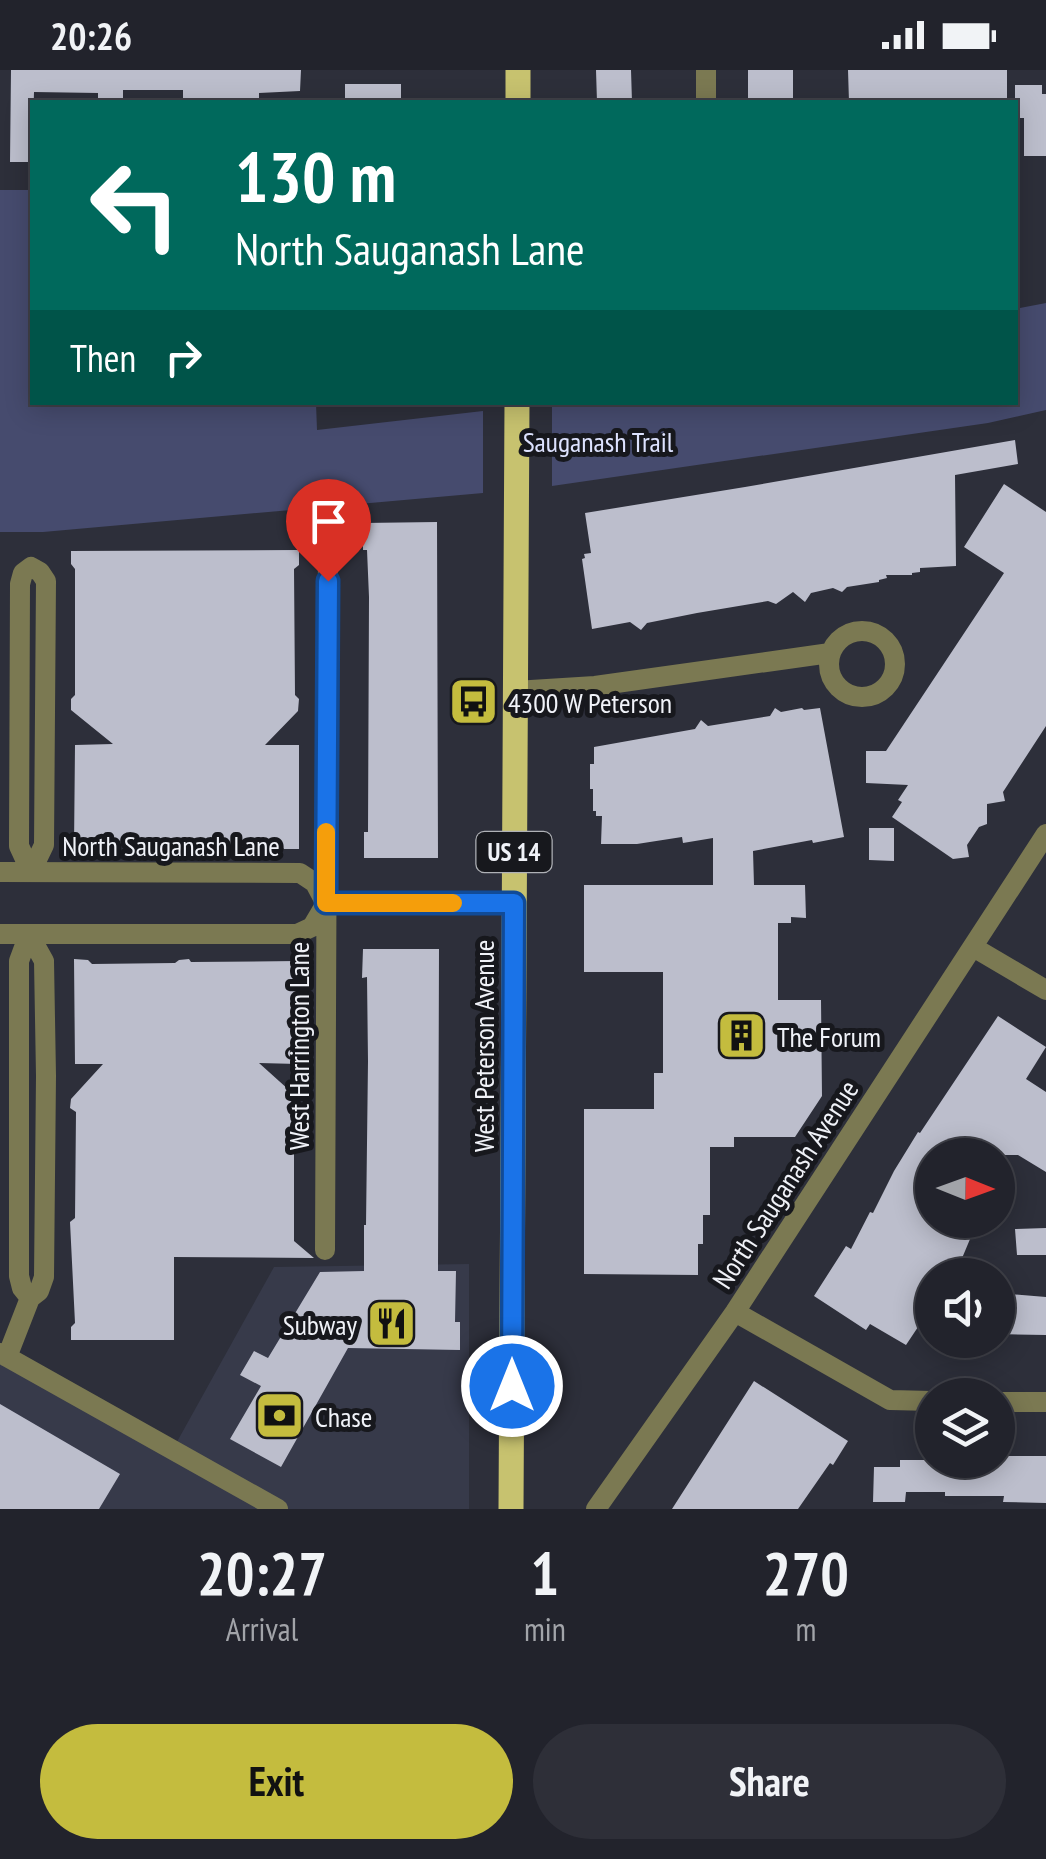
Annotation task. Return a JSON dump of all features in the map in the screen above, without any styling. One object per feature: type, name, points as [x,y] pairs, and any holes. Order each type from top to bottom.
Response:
[{"type":"main road","points":[[518,70],[518,100]]},
{"type":"main road","name":"West Peterson Avenue","points":[[512,1509],[517,405]]},
{"type":"street","points":[[706,70],[706,100]]},
{"type":"street","name":"West Harrington Lane","points":[[324,1250],[328,543]]},
{"type":"street","points":[[32,567],[46,581],[44,845],[31,872],[19,846],[20,584],[23,573],[32,567]]},
{"type":"street","points":[[515,691],[596,686],[830,652]]},
{"type":"street","name":"North Sauganash Avenue","points":[[596,1509],[735,1312],[1046,834]]},
{"type":"street","name":"North Sauganash Lane","points":[[0,872],[300,873],[315,883],[326,903]]},
{"type":"street","points":[[0,934],[296,934],[312,927],[326,903],[514,903]]},
{"type":"street","points":[[30,934],[44,961],[44,1277],[3,1355],[278,1509]]},
{"type":"street","points":[[973,947],[1046,990]]},
{"type":"street","points":[[735,1312],[890,1400],[915,1401]]},
{"type":"street","points":[[1015,1402],[1046,1402]]},
{"type":"shaded area","points":[[469,1264],[469,1509],[0,1509],[0,1359],[168,1458],[274,1267]]},
{"type":"green space","name":"Sauganash Trail","points":[[0,190],[30,190],[30,405],[316,405],[317,430],[483,411],[483,493],[43,532],[0,532]]},
{"type":"green space","name":"Sauganash Trail","points":[[1046,303],[1046,410],[988,423],[552,486],[552,405],[1018,405],[1018,308]]},
{"type":"building","points":[[11,70],[301,70],[300,91],[259,93],[259,100],[183,100],[183,90],[123,90],[123,100],[98,100],[98,93],[34,92],[34,100],[30,100],[30,162],[10,162]]},
{"type":"building","points":[[596,70],[631,70],[632,100],[597,100]]},
{"type":"building","points":[[748,70],[793,70],[793,100],[748,100]]},
{"type":"building","points":[[848,70],[1007,70],[1007,100],[849,100]]},
{"type":"building","points":[[345,84],[401,84],[401,100],[345,100]]},
{"type":"building","points":[[1015,85],[1042,85],[1042,94],[1046,94],[1046,156],[1024,156],[1024,118],[1018,118]]},
{"type":"building","points":[[1015,440],[1018,464],[955,475],[956,566],[920,568],[920,572],[912,575],[886,575],[879,582],[847,587],[842,592],[833,588],[811,593],[805,602],[793,592],[776,604],[768,601],[697,613],[647,623],[641,630],[630,622],[592,629],[582,559],[584,554],[591,553],[585,513]]},
{"type":"building","points":[[1004,484],[1046,512],[1046,726],[1003,792],[1005,801],[987,804],[987,824],[979,827],[967,845],[969,857],[953,859],[892,817],[908,785],[866,783],[866,751],[886,751],[1004,573],[964,547]]},
{"type":"building","points":[[437,522],[438,858],[364,858],[364,832],[368,832],[369,597],[363,523]]},
{"type":"building","points":[[299,550],[299,565],[294,569],[298,711],[265,745],[299,745],[299,849],[284,849],[280,844],[198,845],[195,849],[184,849],[92,844],[88,849],[74,848],[75,745],[113,744],[71,710],[75,695],[75,569],[71,551]]},
{"type":"building","name":"The Forum","points":[[775,708],[781,712],[820,708],[844,837],[753,851],[754,885],[805,885],[806,918],[791,917],[791,923],[778,923],[778,1000],[821,1000],[822,1096],[795,1137],[734,1137],[734,1147],[710,1147],[710,1215],[703,1215],[698,1275],[584,1274],[584,1109],[654,1109],[654,1073],[663,1073],[663,972],[584,972],[584,885],[713,885],[713,838],[683,843],[682,837],[637,844],[601,844],[602,816],[593,811],[590,789],[594,747],[695,729],[701,720],[708,726],[770,716]]},
{"type":"building","points":[[869,828],[894,828],[894,861],[869,860]]},
{"type":"building","points":[[363,949],[439,949],[438,1271],[456,1271],[455,1322],[460,1322],[460,1350],[348,1348],[281,1467],[230,1439],[261,1386],[240,1375],[254,1351],[268,1358],[320,1272],[364,1271],[368,1061]]},
{"type":"building","points":[[74,959],[92,964],[175,963],[189,959],[298,961],[298,1064],[259,1063],[299,1099],[294,1113],[294,1241],[314,1258],[174,1257],[174,1340],[71,1340],[75,1323],[70,1222],[75,1218],[76,1112],[70,1108],[71,1099],[103,1064],[75,1064]]},
{"type":"building","points":[[998,1016],[1046,1047],[1026,1079],[1046,1092],[1046,1172],[1015,1155],[1015,1138],[915,1138],[915,1238],[970,1238],[962,1258],[915,1258],[915,1332],[906,1345],[870,1324],[866,1330],[814,1296],[846,1246],[851,1249],[894,1171],[918,1132]]},
{"type":"building","points":[[1046,1228],[1046,1255],[1017,1255],[1015,1229]]},
{"type":"building","points":[[1015,1294],[1046,1297],[1046,1335],[1015,1334]]},
{"type":"building","points":[[754,1381],[848,1441],[833,1465],[830,1463],[798,1509],[672,1509]]},
{"type":"building","points":[[0,1404],[120,1474],[99,1509],[0,1509]]},
{"type":"building","points":[[1015,1456],[1046,1456],[1046,1503],[1003,1502],[1004,1496],[945,1496],[945,1492],[906,1492],[905,1502],[873,1502],[874,1467],[900,1467],[900,1460],[915,1460],[915,1478],[1015,1478]]},
{"type":"slow traffic","points":[[326,832],[326,903],[453,903]]},
{"type":"place","name":"4300 W Peterson","points":[[473,702]]},
{"type":"place","name":"The Forum","points":[[742,1036]]},
{"type":"place","name":"Subway","points":[[392,1324]]},
{"type":"place","name":"Chase","points":[[280,1416]]},
{"type":"route","points":[[328,581],[326,903],[514,903],[512,1386]]}]
